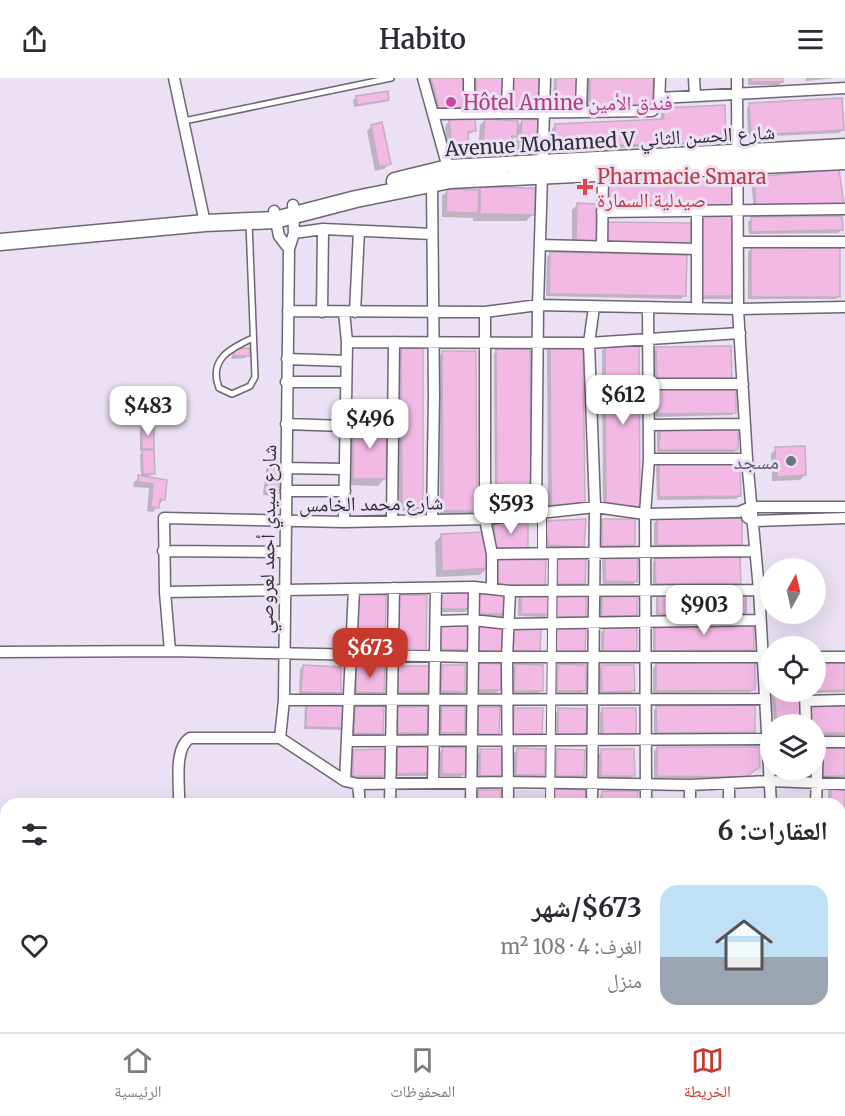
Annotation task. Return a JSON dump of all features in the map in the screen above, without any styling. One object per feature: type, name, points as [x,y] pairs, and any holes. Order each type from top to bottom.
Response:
[{"type":"main road","name":"Avenue Mohamed V شارع الحسن الثاني","points":[[253,219],[448,168],[543,168],[737,160],[845,160]]},
{"type":"main road","name":"Avenue Mohamed V شارع الحسن الثاني","points":[[293,210],[450,180],[543,168],[603,173],[737,160]]},
{"type":"main road","points":[[0,242],[253,219]]},
{"type":"street","points":[[174,78],[205,223]]},
{"type":"street","points":[[423,78],[448,168]]},
{"type":"street","points":[[469,78],[469,114]]},
{"type":"street","points":[[507,113],[508,78]]},
{"type":"street","points":[[545,78],[537,344],[539,515],[548,553],[553,591],[550,798]]},
{"type":"street","points":[[581,112],[582,78]]},
{"type":"street","points":[[434,114],[652,111],[660,98],[660,78]]},
{"type":"street","points":[[694,78],[695,96]]},
{"type":"street","points":[[737,78],[738,309],[747,459],[762,636]]},
{"type":"street","points":[[797,78],[798,91]]},
{"type":"street","points":[[660,98],[845,88]]},
{"type":"street","points":[[602,247],[603,173]]},
{"type":"street","points":[[432,185],[431,313],[434,395],[432,520]]},
{"type":"street","points":[[602,212],[697,213],[845,209]]},
{"type":"street","name":"شارع سيدي أحمد لعروصي","points":[[280,738],[284,700],[286,359],[289,249],[294,233],[293,210]]},
{"type":"street","points":[[697,213],[697,308]]},
{"type":"street","name":"شارع سيدي أحمد لعروصي","points":[[275,215],[279,236],[289,249]]},
{"type":"street","points":[[294,233],[323,229],[432,234]]},
{"type":"street","points":[[322,312],[323,229]]},
{"type":"street","points":[[344,522],[346,361],[359,231]]},
{"type":"street","points":[[738,242],[845,242]]},
{"type":"street","points":[[540,245],[698,249]]},
{"type":"street","points":[[288,311],[485,312],[538,306],[738,309],[845,307]]},
{"type":"street","points":[[592,798],[595,699],[593,590],[595,507],[589,343],[594,306]]},
{"type":"street","points":[[646,798],[645,514],[649,459],[648,307]]},
{"type":"street","points":[[485,312],[485,519],[492,554],[492,588]]},
{"type":"street","points":[[347,342],[589,343],[647,341],[740,333]]},
{"type":"street","points":[[392,521],[394,342]]},
{"type":"street","points":[[286,359],[346,361]]},
{"type":"street","points":[[286,382],[346,382]]},
{"type":"street","points":[[649,384],[743,384]]},
{"type":"street","points":[[286,424],[392,416]]},
{"type":"street","points":[[649,425],[745,424]]},
{"type":"street","points":[[649,459],[747,459]]},
{"type":"street","points":[[286,468],[344,469]]},
{"type":"street","points":[[286,491],[345,491]]},
{"type":"street","name":"شارع محمد الخامس","points":[[163,551],[164,518],[344,522],[485,519],[539,515],[595,507],[645,514],[739,512],[751,507],[845,507]]},
{"type":"street","points":[[739,512],[753,520],[845,519]]},
{"type":"street","points":[[170,651],[163,551],[285,552]]},
{"type":"street","points":[[492,554],[755,551]]},
{"type":"street","points":[[165,592],[474,587],[510,591],[759,590]]},
{"type":"street","points":[[471,798],[474,587]]},
{"type":"street","points":[[389,798],[394,588]]},
{"type":"street","points":[[433,782],[436,588]]},
{"type":"street","points":[[345,781],[349,741],[354,590]]},
{"type":"street","points":[[508,798],[506,700],[510,591]]},
{"type":"street","points":[[436,621],[593,624],[759,620]]},
{"type":"street","points":[[0,652],[170,651],[473,657],[760,657]]},
{"type":"street","points":[[826,657],[845,657]]},
{"type":"street","points":[[284,700],[349,698],[760,699]]},
{"type":"street","points":[[826,698],[845,700]]},
{"type":"street","points":[[179,798],[180,759],[183,746],[190,738],[280,738],[345,781],[358,784],[507,782],[690,785],[771,781],[845,784]]},
{"type":"street","points":[[349,741],[760,739]]},
{"type":"street","points":[[826,742],[845,742]]},
{"type":"street","points":[[771,781],[771,798]]},
{"type":"street","points":[[729,783],[729,798]]},
{"type":"street","points":[[816,798],[817,783]]},
{"type":"street","points":[[358,784],[359,798]]},
{"type":"street","points":[[690,785],[690,798]]},
{"type":"lane","points":[[184,120],[391,78]]},
{"type":"lane","points":[[253,219],[255,377],[250,386],[232,393],[219,388],[216,380],[218,364],[226,351],[253,338]]},
{"type":"shaded area","points":[[513,790],[545,791],[546,798],[513,798]]},
{"type":"building","points":[[431,78],[463,78],[464,107],[439,108]]},
{"type":"building","points":[[476,78],[503,78],[503,108],[476,108]]},
{"type":"building","points":[[512,78],[539,78],[538,108],[512,107]]},
{"type":"building","points":[[556,78],[578,78],[578,104],[556,103]]},
{"type":"building","points":[[590,78],[653,78],[653,105],[590,105]]},
{"type":"building","points":[[751,78],[783,78],[783,82],[751,82]]},
{"type":"building","points":[[388,91],[389,100],[357,105],[356,96]]},
{"type":"building","points":[[842,98],[844,130],[751,135],[749,103]]},
{"type":"building","points":[[725,105],[726,141],[556,148],[555,124],[664,119],[663,108]]},
{"type":"building","points":[[475,118],[476,131],[468,132],[469,147],[452,149],[449,119]]},
{"type":"building","points":[[485,119],[518,121],[517,137],[512,136],[511,143],[503,143],[502,149],[509,150],[508,158],[482,156]]},
{"type":"building","points":[[522,119],[538,120],[537,148],[520,147]]},
{"type":"building","points":[[382,122],[391,164],[379,167],[371,125]]},
{"type":"building","points":[[839,169],[844,206],[756,209],[754,177]]},
{"type":"building","points":[[732,181],[733,207],[607,210],[606,183]]},
{"type":"building","points":[[480,187],[535,188],[535,215],[480,214]]},
{"type":"building","points":[[447,189],[479,190],[478,213],[446,212]]},
{"type":"building","points":[[577,203],[596,204],[597,242],[576,241]]},
{"type":"building","points":[[702,215],[735,216],[735,296],[702,296]]},
{"type":"building","points":[[842,216],[843,230],[751,232],[751,217]]},
{"type":"building","points":[[606,222],[693,223],[693,244],[606,244]]},
{"type":"building","points":[[751,247],[840,248],[840,297],[751,297]]},
{"type":"building","points":[[550,252],[687,255],[686,296],[549,294]]},
{"type":"building","points":[[550,345],[583,345],[585,505],[551,505]]},
{"type":"building","points":[[639,346],[640,506],[606,506],[605,347]]},
{"type":"building","points":[[731,346],[732,380],[657,380],[656,347]]},
{"type":"building","points":[[250,348],[250,356],[234,356],[234,349]]},
{"type":"building","points":[[401,348],[423,348],[423,508],[402,508]]},
{"type":"building","points":[[496,349],[530,349],[531,509],[497,509]]},
{"type":"building","points":[[442,351],[476,351],[477,511],[443,511]]},
{"type":"building","points":[[736,386],[736,413],[658,414],[657,388]]},
{"type":"building","points":[[353,421],[387,421],[386,479],[353,479]]},
{"type":"building","points":[[142,425],[154,425],[154,449],[142,449]]},
{"type":"building","points":[[660,427],[738,427],[738,450],[659,450]]},
{"type":"building","name":"مسجد","points":[[805,446],[806,475],[777,477],[775,447]]},
{"type":"building","points":[[142,450],[154,450],[155,474],[143,474]]},
{"type":"building","points":[[740,461],[741,496],[659,497],[659,462]]},
{"type":"building","points":[[269,464],[282,465],[279,493],[266,492]]},
{"type":"building","points":[[138,475],[167,480],[165,500],[160,499],[159,508],[151,507],[153,484],[138,482]]},
{"type":"building","points":[[742,518],[742,545],[657,545],[657,519]]},
{"type":"building","points":[[586,519],[584,547],[549,545],[544,521]]},
{"type":"building","points":[[602,519],[635,519],[635,545],[602,546]]},
{"type":"building","points":[[528,521],[528,548],[495,548],[494,522]]},
{"type":"building","points":[[486,532],[489,568],[442,571],[441,534]]},
{"type":"building","points":[[557,557],[586,558],[585,584],[557,584]]},
{"type":"building","points":[[605,557],[638,557],[637,582],[605,581]]},
{"type":"building","points":[[740,557],[741,584],[656,584],[655,558]]},
{"type":"building","points":[[497,559],[546,560],[545,586],[497,585]]},
{"type":"building","points":[[441,588],[470,588],[470,609],[440,609]]},
{"type":"building","points":[[602,592],[637,593],[637,616],[602,616]]},
{"type":"building","points":[[476,593],[505,593],[505,614],[476,614]]},
{"type":"building","points":[[521,593],[550,593],[550,614],[521,614]]},
{"type":"building","points":[[746,593],[746,613],[658,614],[658,594]]},
{"type":"building","points":[[357,594],[386,595],[385,649],[356,649]]},
{"type":"building","points":[[398,595],[427,595],[426,650],[397,649]]},
{"type":"building","points":[[557,595],[586,596],[586,617],[557,617]]},
{"type":"building","points":[[440,622],[469,623],[468,650],[440,649]]},
{"type":"building","points":[[754,622],[754,650],[655,651],[655,623]]},
{"type":"building","points":[[476,625],[504,626],[504,652],[475,651]]},
{"type":"building","points":[[557,626],[586,627],[585,653],[556,652]]},
{"type":"building","points":[[512,627],[541,628],[540,653],[511,651]]},
{"type":"building","points":[[604,627],[637,628],[637,653],[603,653]]},
{"type":"building","points":[[755,662],[755,690],[656,691],[656,663]]},
{"type":"building","points":[[477,663],[501,664],[501,690],[477,690]]},
{"type":"building","points":[[845,663],[845,690],[826,691],[826,664]]},
{"type":"building","points":[[515,664],[543,665],[543,691],[514,691]]},
{"type":"building","points":[[558,664],[586,665],[586,691],[557,691]]},
{"type":"building","points":[[303,665],[341,667],[341,693],[301,692]]},
{"type":"building","points":[[442,665],[465,665],[465,692],[441,691]]},
{"type":"building","points":[[601,665],[634,665],[635,691],[602,692]]},
{"type":"building","points":[[356,666],[385,666],[384,693],[356,692]]},
{"type":"building","points":[[395,666],[429,666],[429,692],[396,692]]},
{"type":"building","points":[[307,699],[348,701],[347,728],[306,727]]},
{"type":"building","points":[[775,702],[800,702],[801,714],[776,714]]},
{"type":"building","points":[[755,705],[755,732],[657,733],[656,706]]},
{"type":"building","points":[[384,706],[383,734],[354,733],[355,707]]},
{"type":"building","points":[[431,706],[431,733],[398,733],[397,707]]},
{"type":"building","points":[[442,706],[465,706],[465,733],[441,733]]},
{"type":"building","points":[[810,706],[845,706],[845,733],[826,733],[826,714],[810,714]]},
{"type":"building","points":[[476,707],[500,707],[499,734],[476,734]]},
{"type":"building","points":[[514,708],[543,708],[542,734],[513,734]]},
{"type":"building","points":[[558,708],[587,709],[586,735],[558,734]]},
{"type":"building","points":[[602,708],[636,708],[636,734],[603,735]]},
{"type":"building","points":[[397,747],[430,747],[430,773],[397,774]]},
{"type":"building","points":[[442,747],[466,748],[466,774],[442,774]]},
{"type":"building","points":[[657,747],[759,747],[760,767],[745,777],[657,776]]},
{"type":"building","points":[[517,748],[545,749],[545,775],[516,775]]},
{"type":"building","points":[[826,748],[845,748],[845,776],[826,776]]},
{"type":"building","points":[[386,749],[386,776],[353,776],[353,750]]},
{"type":"building","points":[[480,749],[504,749],[503,776],[480,776]]},
{"type":"building","points":[[557,749],[585,750],[584,776],[556,776]]},
{"type":"building","points":[[601,749],[634,749],[635,776],[601,776]]},
{"type":"building","points":[[831,784],[845,784],[845,798],[831,798]]},
{"type":"building","points":[[555,789],[586,790],[586,798],[555,798]]},
{"type":"building","points":[[478,790],[501,790],[501,798],[478,798]]},
{"type":"building","points":[[602,791],[638,791],[637,798],[602,798]]},
{"type":"place","name":"Hôtel Amine فندق الأمين","points":[[451,102]]},
{"type":"place","name":"Pharmacie Smara صيدلية السمارة","points":[[585,187]]},
{"type":"place","name":"مسجد","points":[[791,461]]}]
